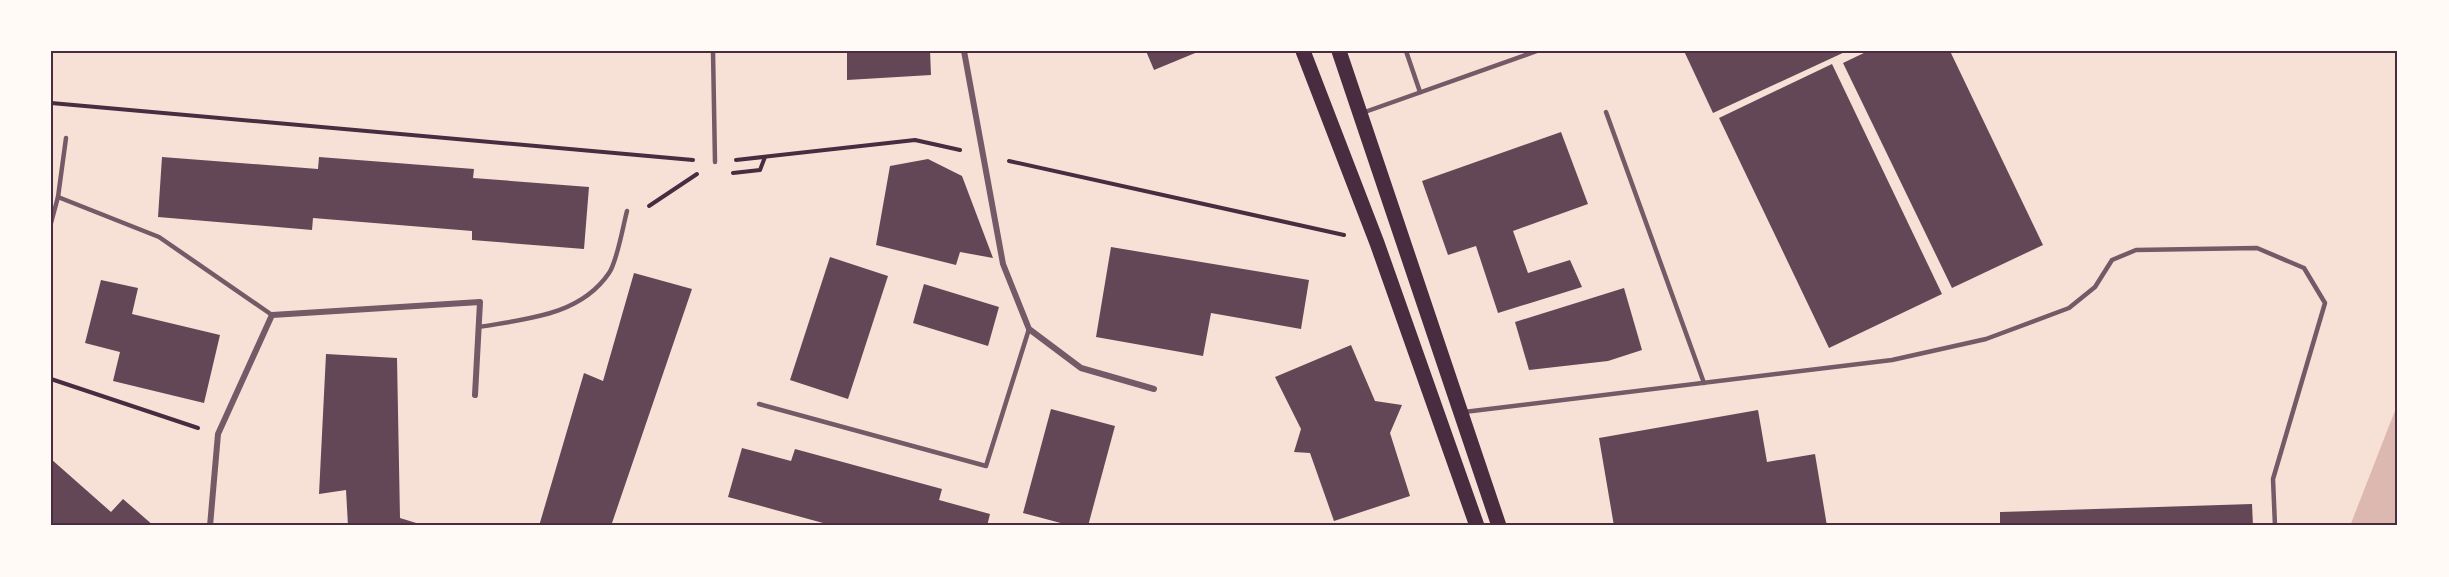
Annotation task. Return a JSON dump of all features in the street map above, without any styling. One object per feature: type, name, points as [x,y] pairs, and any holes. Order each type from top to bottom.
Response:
[{"type":"main road","points":[[1303,51],[1377,243],[1477,526]]},
{"type":"main road","points":[[1339,51],[1499,526]]},
{"type":"street","points":[[964,51],[1002,264],[1029,329],[1081,368],[1154,389]]},
{"type":"street","points":[[210,526],[218,434],[272,315],[480,302],[476,396]]},
{"type":"lane","points":[[712,51],[715,162]]},
{"type":"lane","points":[[1406,51],[1420,93]]},
{"type":"lane","points":[[1361,114],[1538,51]]},
{"type":"lane","points":[[1606,112],[1704,383]]},
{"type":"lane","points":[[51,223],[58,197],[66,138]]},
{"type":"lane","points":[[58,197],[159,237],[272,315]]},
{"type":"lane","points":[[479,327],[554,313],[586,297],[610,272],[627,211]]},
{"type":"lane","points":[[1459,412],[1892,360],[1986,339],[2069,308],[2095,287],[2112,260],[2136,250],[2257,248],[2304,268],[2325,303],[2273,479],[2275,526]]},
{"type":"lane","points":[[759,404],[986,465],[1029,329]]},
{"type":"path","points":[[51,103],[715,162],[915,140],[1377,243]]},
{"type":"path","points":[[627,211],[638,214],[715,162]]},
{"type":"path","points":[[51,379],[218,434]]},
{"type":"shaded area","points":[[2398,403],[2398,526],[2350,526]]},
{"type":"building","points":[[847,51],[930,51],[931,75],[847,80]]},
{"type":"building","points":[[1146,51],[1200,51],[1154,70]]},
{"type":"building","points":[[1684,51],[1847,51],[1713,113]]},
{"type":"building","points":[[1868,51],[1950,51],[2043,245],[1952,288],[1843,63]]},
{"type":"building","points":[[1832,64],[1942,294],[1829,348],[1719,118]]},
{"type":"building","points":[[1561,132],[1588,204],[1513,231],[1528,273],[1570,260],[1582,287],[1498,313],[1476,246],[1448,255],[1422,181]]},
{"type":"building","points":[[162,157],[318,169],[319,157],[474,169],[473,178],[589,187],[584,249],[472,240],[472,231],[313,218],[312,230],[158,217]]},
{"type":"building","points":[[928,159],[962,176],[993,258],[960,252],[956,265],[876,245],[890,166]]},
{"type":"building","points":[[1111,247],[1309,280],[1301,329],[1211,313],[1203,356],[1096,337]]},
{"type":"building","points":[[830,257],[888,276],[848,399],[790,380]]},
{"type":"building","points":[[634,273],[692,289],[611,526],[539,526],[584,373],[603,381]]},
{"type":"building","points":[[101,280],[138,288],[132,314],[220,335],[204,403],[113,381],[120,352],[85,343]]},
{"type":"building","points":[[924,284],[999,307],[988,346],[913,323]]},
{"type":"building","points":[[1624,288],[1642,350],[1608,361],[1529,370],[1515,322]]},
{"type":"building","points":[[1351,345],[1375,401],[1402,405],[1390,433],[1410,496],[1334,521],[1310,453],[1294,452],[1301,429],[1275,377]]},
{"type":"building","points":[[326,354],[397,358],[400,518],[426,526],[348,526],[346,490],[319,494]]},
{"type":"building","points":[[1051,409],[1115,426],[1088,526],[1072,526],[1023,513]]},
{"type":"building","points":[[1758,410],[1767,462],[1815,454],[1827,526],[1614,526],[1599,438]]},
{"type":"building","points":[[742,448],[791,461],[795,449],[942,489],[939,500],[990,514],[987,526],[834,526],[728,497]]},
{"type":"building","points":[[51,459],[111,512],[123,499],[154,526],[51,526]]},
{"type":"building","points":[[2252,504],[2253,526],[2000,526],[2000,512]]}]
